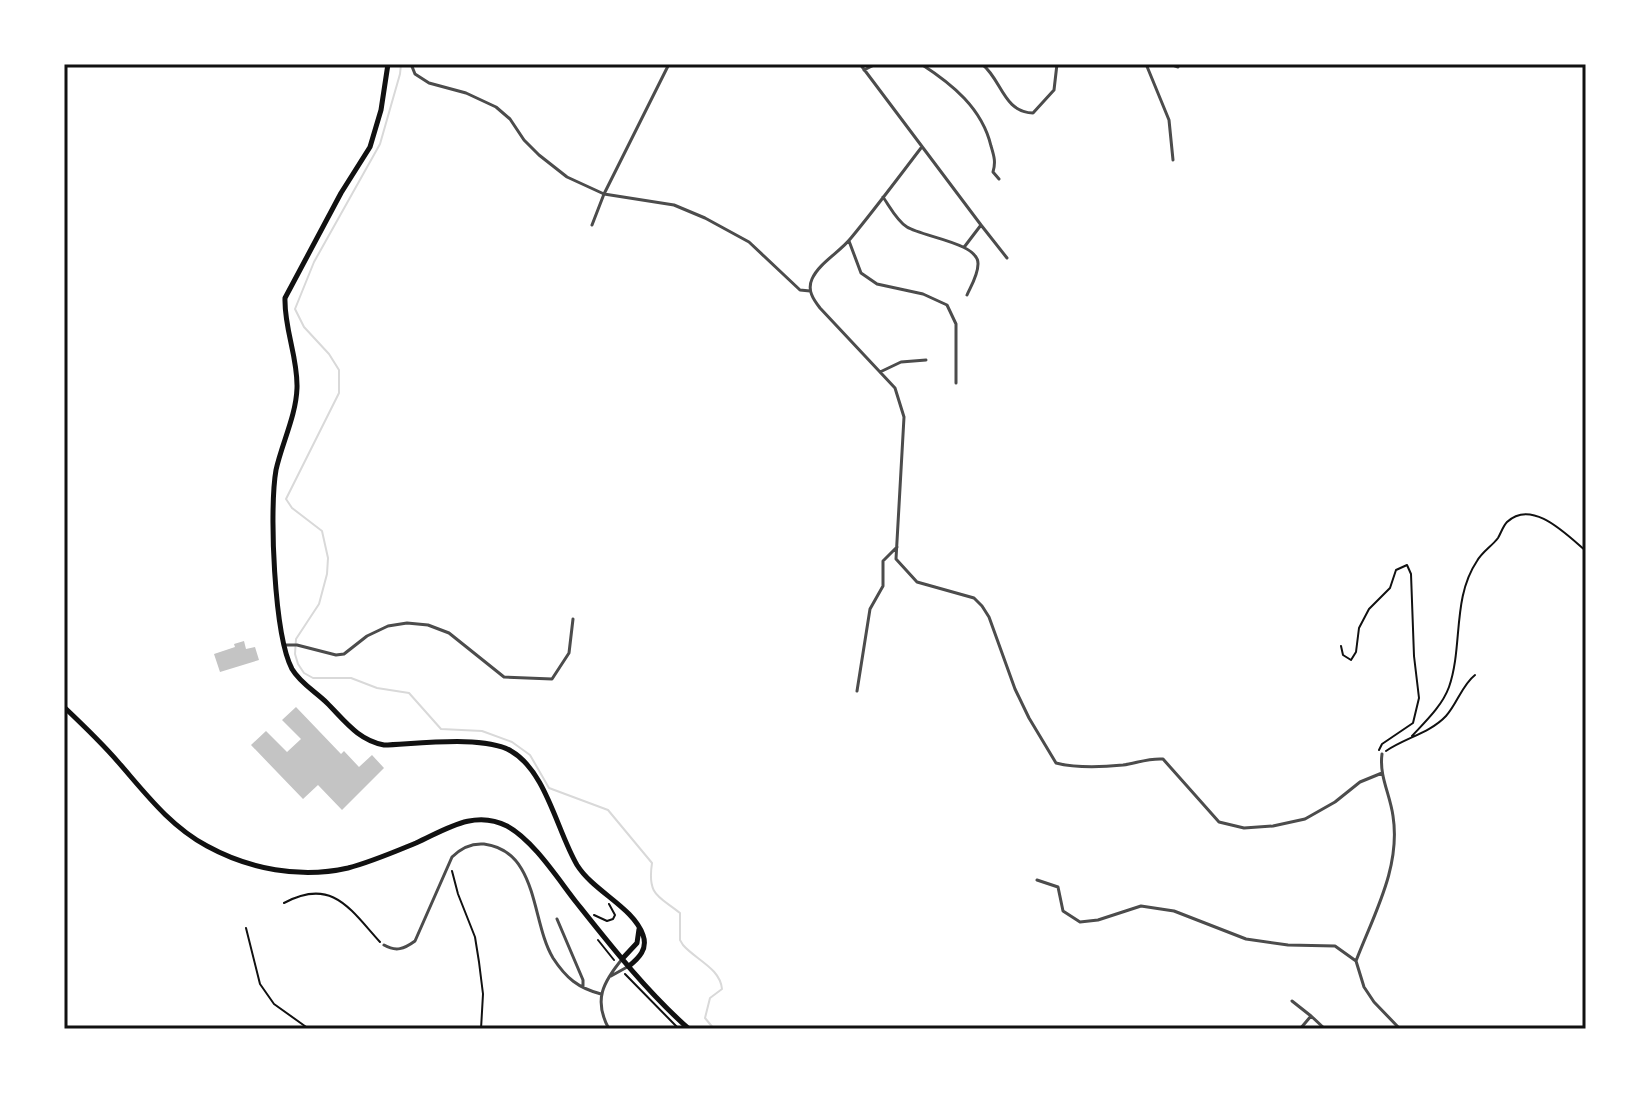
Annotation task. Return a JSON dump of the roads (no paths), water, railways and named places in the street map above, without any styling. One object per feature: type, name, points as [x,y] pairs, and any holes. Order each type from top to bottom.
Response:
[{"type":"main road","points":[[388,64],[381,110],[370,147],[341,193],[285,298],[284,313],[297,390],[275,484],[276,586],[294,673],[357,735],[369,742],[384,745],[489,743],[514,752],[524,761],[543,790],[578,867],[640,928],[644,950],[629,966]]},
{"type":"main road","points":[[64,707],[170,819],[204,845],[248,864],[286,871],[335,870],[380,858],[450,825],[468,820],[488,820],[507,826],[540,857],[654,996],[689,1029]]},
{"type":"main road","points":[[623,958],[637,943],[640,928]]},
{"type":"street","points":[[411,64],[415,74],[429,83],[466,93],[496,107],[510,119],[539,155],[567,177],[604,194],[674,205],[705,218],[749,242],[800,290],[810,291]]},
{"type":"street","points":[[592,225],[604,194],[669,64]]},
{"type":"street","points":[[860,64],[1007,258]]},
{"type":"street","points":[[864,70],[876,64]]},
{"type":"street","points":[[921,64],[961,93],[976,113],[989,134],[996,164],[993,172],[999,179]]},
{"type":"street","points":[[982,64],[1008,102],[1022,113],[1033,113],[1054,90],[1057,64]]},
{"type":"street","points":[[1146,64],[1169,120],[1173,160]]},
{"type":"street","points":[[1170,64],[1178,67]]},
{"type":"street","points":[[921,148],[849,241],[821,268],[812,280],[810,291],[820,308],[895,388],[904,417],[896,559],[917,582],[974,598],[989,617],[1015,689],[1056,763],[1066,766],[1123,765],[1151,758],[1163,759],[1219,822],[1244,828],[1305,819],[1335,802],[1360,782],[1382,773]]},
{"type":"street","points":[[883,197],[903,226],[965,246],[977,256],[978,265],[967,295]]},
{"type":"street","points":[[965,246],[981,225]]},
{"type":"street","points":[[849,241],[861,273],[877,284],[923,294],[947,305],[956,324],[956,383]]},
{"type":"street","points":[[880,372],[901,362],[926,360]]},
{"type":"street","points":[[857,691],[870,609],[883,586],[883,561],[897,547]]},
{"type":"street","points":[[288,645],[344,654],[367,636],[388,626],[407,623],[428,625],[449,633],[504,677],[552,679],[569,653],[573,619]]},
{"type":"street","points":[[1356,961],[1392,864],[1393,815],[1382,773],[1382,754]]},
{"type":"street","points":[[384,945],[392,950],[404,948],[415,941],[452,857],[460,849],[476,844],[498,848],[515,860],[529,883],[552,957],[576,985],[601,994]]},
{"type":"street","points":[[1037,880],[1058,887],[1063,911],[1080,922],[1098,920],[1141,906],[1174,911],[1246,939],[1288,945],[1335,946],[1356,961],[1364,987],[1400,1029]]},
{"type":"street","points":[[557,919],[583,980],[583,987]]},
{"type":"street","points":[[609,1029],[602,1016],[602,987],[623,958]]},
{"type":"street","points":[[611,976],[629,966]]},
{"type":"street","points":[[1292,1001],[1325,1029]]},
{"type":"street","points":[[1300,1029],[1311,1016]]},
{"type":"street","points":[[1387,1029],[1393,1024]]},
{"type":"waterway","points":[[401,64],[380,144],[314,262],[295,309],[304,327],[339,370],[339,393],[286,499],[292,508],[322,531],[328,558],[319,604],[296,639],[298,664],[304,673],[313,678],[351,678],[377,688],[409,693],[441,729],[482,731],[512,742],[530,755],[549,788],[608,810],[652,863],[651,882],[656,894],[680,913],[680,940],[683,945],[717,975],[722,989],[710,998],[705,1018],[714,1029]]}]
